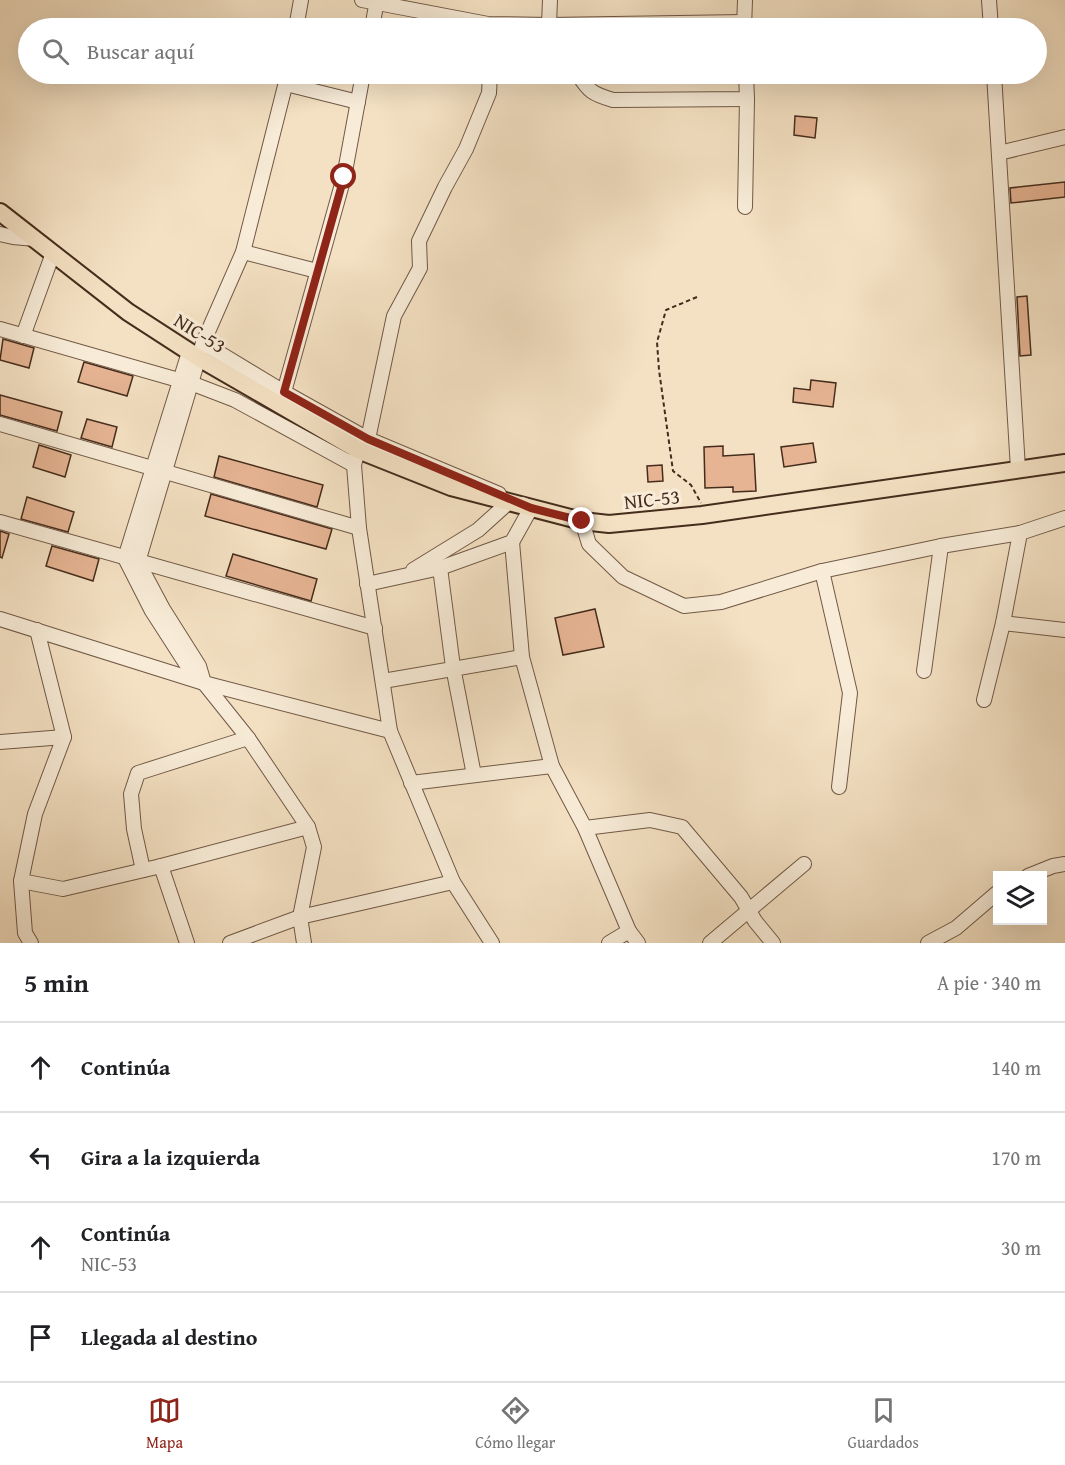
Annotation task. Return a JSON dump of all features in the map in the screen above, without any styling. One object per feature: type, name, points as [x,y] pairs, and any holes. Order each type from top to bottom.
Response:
[{"type":"main road","name":"NIC-53","points":[[0,212],[128,312],[197,351],[360,451],[451,486],[582,521],[609,524],[702,515],[1065,463]]},
{"type":"street","points":[[298,18],[302,0]]},
{"type":"street","points":[[550,0],[550,18]]},
{"type":"street","points":[[744,18],[745,0]]},
{"type":"street","points":[[989,0],[991,18]]},
{"type":"street","points":[[372,18],[372,1],[451,18]]},
{"type":"street","points":[[286,84],[243,252],[185,381],[131,560],[158,610],[200,666],[204,683],[248,738],[308,827],[314,847],[300,917],[304,943]]},
{"type":"street","points":[[302,84],[358,102]]},
{"type":"street","points":[[284,392],[344,177],[361,84]]},
{"type":"street","points":[[489,84],[489,93],[466,149],[419,241],[420,268],[394,316],[360,451],[359,528],[390,731],[453,882],[492,943]]},
{"type":"street","points":[[584,84],[587,90],[596,95],[613,100],[747,99]]},
{"type":"street","points":[[745,207],[746,84]]},
{"type":"street","points":[[995,84],[1018,470]]},
{"type":"street","points":[[999,153],[1065,137]]},
{"type":"street","points":[[0,234],[35,239]]},
{"type":"street","points":[[243,252],[317,271]]},
{"type":"street","points":[[23,336],[53,253]]},
{"type":"street","points":[[0,329],[185,381],[360,451],[531,508],[512,542],[522,657],[552,766],[585,828],[629,931],[638,943]]},
{"type":"street","points":[[197,351],[284,392],[360,451]]},
{"type":"street","points":[[0,424],[359,528]]},
{"type":"street","points":[[403,576],[478,530],[509,502]]},
{"type":"street","points":[[582,521],[589,544],[623,577],[684,606],[721,602],[822,571],[941,546],[1020,533],[1065,518]]},
{"type":"street","points":[[0,522],[375,628]]},
{"type":"street","points":[[984,700],[1003,623],[1020,533]]},
{"type":"street","points":[[367,584],[440,568],[512,542]]},
{"type":"street","points":[[924,671],[941,546]]},
{"type":"street","points":[[440,568],[453,667],[474,775]]},
{"type":"street","points":[[822,571],[850,693],[839,787]]},
{"type":"street","points":[[0,619],[204,683],[390,731]]},
{"type":"street","points":[[1003,623],[1065,630]]},
{"type":"street","points":[[31,943],[25,933],[21,881],[35,814],[64,737],[37,630]]},
{"type":"street","points":[[383,681],[453,667],[522,657]]},
{"type":"street","points":[[0,742],[64,737]]},
{"type":"street","points":[[143,870],[134,829],[131,794],[138,773],[248,738]]},
{"type":"street","points":[[411,783],[552,766]]},
{"type":"street","points":[[585,828],[650,820],[682,827],[741,897],[755,921],[773,943]]},
{"type":"street","points":[[21,881],[63,889],[160,867],[308,827]]},
{"type":"street","points":[[710,943],[804,864]]},
{"type":"street","points":[[1040,871],[1065,864]]},
{"type":"street","points":[[160,867],[187,943]]},
{"type":"street","points":[[230,943],[300,917],[453,882]]},
{"type":"street","points":[[928,943],[956,928],[993,896]]},
{"type":"street","points":[[609,943],[629,931]]},
{"type":"path","points":[[697,297],[666,310],[657,342],[673,471],[691,485],[701,503],[702,515]]},
{"type":"building","points":[[795,116],[817,118],[815,138],[794,135]]},
{"type":"building","points":[[1065,182],[1065,197],[1011,203],[1010,188]]},
{"type":"building","points":[[1027,296],[1031,355],[1020,356],[1017,297]]},
{"type":"building","points":[[3,339],[34,348],[29,368],[0,360]]},
{"type":"building","points":[[84,362],[133,376],[127,396],[78,382]]},
{"type":"building","points":[[811,380],[836,383],[833,407],[793,402],[794,388],[810,390]]},
{"type":"building","points":[[0,395],[62,412],[57,431],[0,415]]},
{"type":"building","points":[[87,419],[117,427],[112,447],[81,438]]},
{"type":"building","points":[[813,443],[816,462],[784,467],[781,447]]},
{"type":"building","points":[[39,445],[71,455],[65,477],[33,467]]},
{"type":"building","points":[[723,446],[723,456],[754,454],[756,491],[733,492],[733,487],[705,488],[704,447]]},
{"type":"building","points":[[219,456],[323,485],[317,507],[214,477]]},
{"type":"building","points":[[662,465],[663,481],[648,482],[647,466]]},
{"type":"building","points":[[211,494],[332,529],[326,549],[205,516]]},
{"type":"building","points":[[27,497],[74,512],[68,532],[21,519]]},
{"type":"building","points":[[0,531],[9,534],[2,558],[0,557]]},
{"type":"building","points":[[52,546],[99,559],[93,581],[46,566]]},
{"type":"building","points":[[233,554],[317,579],[311,601],[226,576]]},
{"type":"building","points":[[595,609],[604,647],[563,655],[555,618]]},
{"type":"route","points":[[344,177],[284,392],[368,439],[531,508],[582,521]]}]
